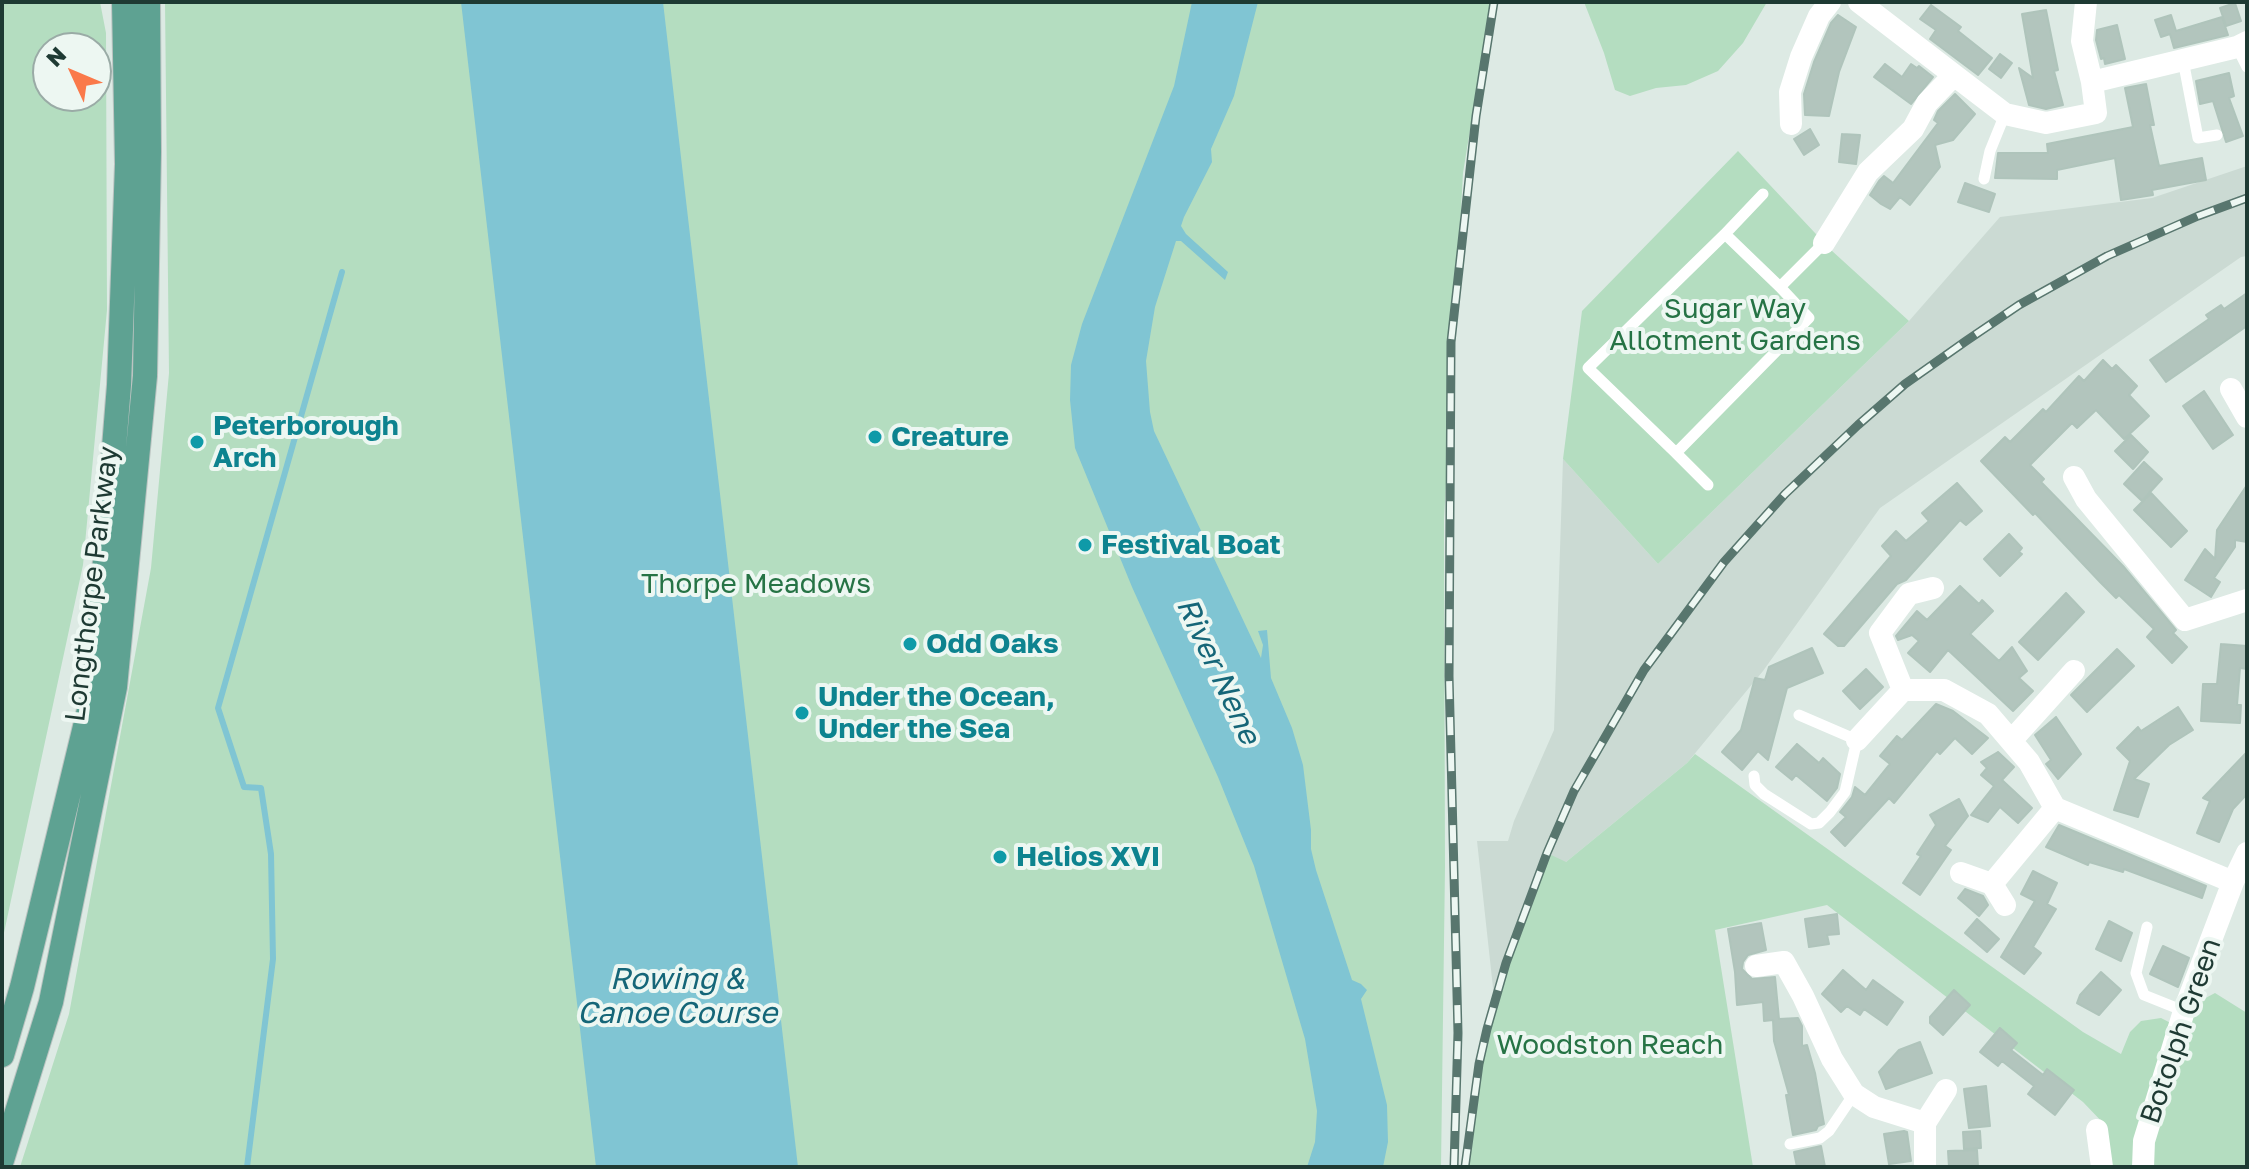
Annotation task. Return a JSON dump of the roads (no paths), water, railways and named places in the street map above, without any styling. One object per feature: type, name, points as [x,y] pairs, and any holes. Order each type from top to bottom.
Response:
[{"type":"main road","name":"Longthorpe Parkway","points":[[2,1055],[22,987],[95,685],[119,385],[127,164],[124,2]]},
{"type":"main road","name":"Longthorpe Parkway","points":[[2,1160],[51,1002],[115,687],[145,376],[148,2]]},
{"type":"street","points":[[1791,124],[1790,92],[1801,57],[1819,16],[1830,2]]},
{"type":"street","points":[[1859,2],[2005,114],[2046,123],[2096,113],[2082,41],[2086,2]]},
{"type":"street","points":[[2092,82],[2183,60],[2244,52]]},
{"type":"street","points":[[1824,243],[1868,172],[1913,129],[1927,103],[1954,75]]},
{"type":"street","points":[[2231,389],[2247,417]]},
{"type":"street","points":[[2074,477],[2086,499],[2185,620],[2247,600]]},
{"type":"street","points":[[1903,690],[1880,633],[1909,594],[1933,588]]},
{"type":"street","points":[[2011,741],[2074,671]]},
{"type":"street","points":[[1857,740],[1903,690],[1944,690],[1988,714],[2029,762],[2055,808],[2233,882]]},
{"type":"street","points":[[1992,884],[2055,808]]},
{"type":"street","name":"Botolph Green","points":[[2143,1167],[2144,1141],[2184,1011],[2247,853]]},
{"type":"street","points":[[1961,873],[1992,884],[2005,905]]},
{"type":"street","points":[[1756,966],[1784,962],[1832,1059],[1854,1094],[1874,1107],[1925,1123]]},
{"type":"street","points":[[1925,1167],[1925,1123],[1946,1090]]},
{"type":"street","name":"Botolph Green","points":[[2097,1130],[2102,1167]]},
{"type":"lane","points":[[2183,60],[2198,138],[2217,135]]},
{"type":"lane","points":[[1984,179],[1990,151],[2005,114]]},
{"type":"lane","points":[[1708,485],[1588,368],[1763,194]]},
{"type":"lane","points":[[1676,453],[1809,318],[1725,234]]},
{"type":"lane","points":[[1780,287],[1824,243]]},
{"type":"lane","points":[[1754,776],[1755,785],[1764,794],[1811,824],[1819,823],[1845,792],[1857,740],[1799,715]]},
{"type":"lane","points":[[2147,927],[2136,973],[2144,995],[2184,1011]]},
{"type":"lane","points":[[1790,1144],[1820,1138],[1829,1131],[1854,1094]]},
{"type":"water","name":"Rowing & Canoe Course","points":[[461,2],[663,2],[798,1167],[596,1167]]},
{"type":"water","name":"River Nene","points":[[1192,2],[1258,2],[1234,96],[1211,149],[1212,162],[1181,226],[1228,272],[1225,280],[1181,241],[1176,241],[1155,307],[1146,361],[1150,412],[1154,431],[1261,658],[1263,645],[1258,631],[1267,630],[1271,678],[1292,728],[1303,765],[1316,870],[1352,980],[1367,990],[1361,999],[1387,1105],[1388,1142],[1383,1167],[1307,1167],[1315,1142],[1317,1111],[1305,1039],[1254,866],[1075,448],[1070,400],[1071,365],[1082,324],[1174,86]]},
{"type":"waterway","points":[[247,1167],[273,959],[271,854],[261,788],[244,787],[218,708],[342,272]]},
{"type":"railway","points":[[1454,1167],[1458,1033],[1449,676],[1451,342],[1476,116],[1494,2]]},
{"type":"railway","points":[[1465,1167],[1487,1029],[1506,963],[1547,853],[1574,791],[1644,670],[1724,562],[1785,494],[1858,425],[1905,384],[1966,341],[2019,305],[2107,256],[2247,198]]},
{"type":"place","name":"Creature","points":[[875,437]]},
{"type":"place","name":"Peterborough Arch","points":[[197,442]]},
{"type":"place","name":"Festival Boat","points":[[1085,545]]},
{"type":"place","name":"Odd Oaks","points":[[910,644]]},
{"type":"place","name":"Under the Ocean, Under the Sea","points":[[802,713]]},
{"type":"place","name":"Helios XVI","points":[[1000,857]]},
{"type":"park label","name":"Sugar Way Allotment Gardens","points":[[1735,325]]},
{"type":"park label","name":"Thorpe Meadows","points":[[756,584]]},
{"type":"park label","name":"Woodston Reach","points":[[1610,1045]]}]
